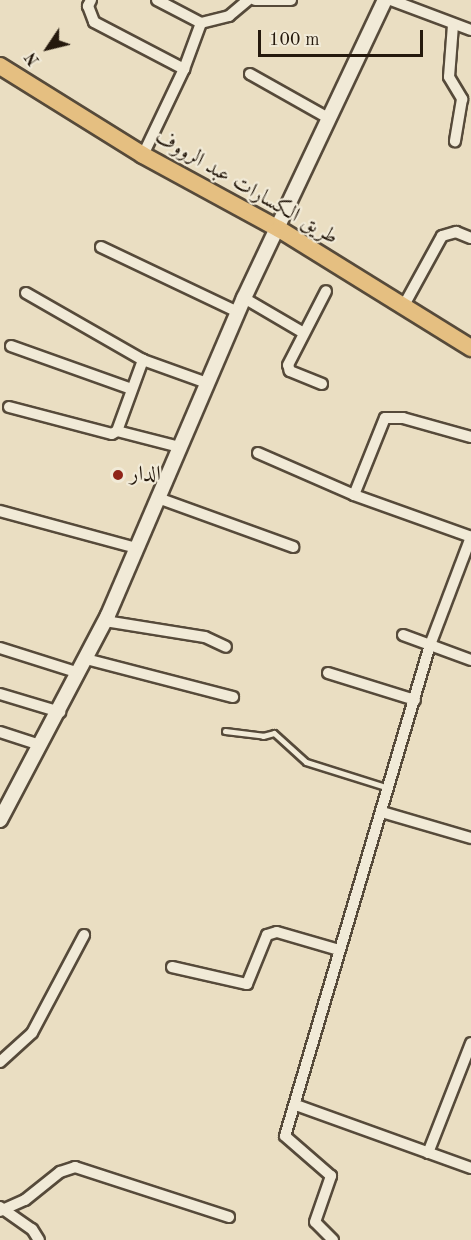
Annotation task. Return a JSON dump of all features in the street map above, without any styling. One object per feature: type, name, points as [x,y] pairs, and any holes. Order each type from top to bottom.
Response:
[{"type":"main road","name":"طريق الكسارات عبد الرووف","points":[[0,66],[143,155],[279,229],[471,348]]},
{"type":"street","points":[[91,0],[88,6],[94,22],[184,69]]},
{"type":"street","points":[[157,0],[201,23],[229,16],[248,0]]},
{"type":"street","points":[[255,0],[291,0]]},
{"type":"street","points":[[0,820],[60,712],[105,621],[244,298],[279,229],[385,0]]},
{"type":"street","points":[[392,0],[471,30]]},
{"type":"street","points":[[143,155],[184,69],[201,23]]},
{"type":"street","points":[[453,25],[449,77],[462,99],[455,141]]},
{"type":"street","points":[[250,74],[330,118]]},
{"type":"street","points":[[403,307],[442,236],[456,232],[471,238]]},
{"type":"street","points":[[100,247],[238,312]]},
{"type":"street","points":[[322,384],[289,368],[326,291]]},
{"type":"street","points":[[26,293],[143,360],[207,383]]},
{"type":"street","points":[[244,298],[304,333]]},
{"type":"street","points":[[11,346],[132,389]]},
{"type":"street","points":[[117,431],[143,360]]},
{"type":"street","points":[[9,407],[100,433],[117,431],[180,447]]},
{"type":"street","points":[[354,495],[385,418],[403,418],[471,437]]},
{"type":"street","points":[[258,453],[354,495],[471,537],[430,645],[285,1136],[330,1176],[315,1222],[333,1240]]},
{"type":"street","points":[[158,498],[293,547]]},
{"type":"street","points":[[0,511],[136,548]]},
{"type":"street","points":[[105,621],[205,637],[226,647]]},
{"type":"street","points":[[403,635],[471,660]]},
{"type":"street","points":[[0,648],[79,673]]},
{"type":"street","points":[[86,659],[233,697]]},
{"type":"street","points":[[328,673],[415,700]]},
{"type":"street","points":[[0,694],[60,712]]},
{"type":"street","points":[[0,732],[40,745]]},
{"type":"street","points":[[382,812],[471,838]]},
{"type":"street","points":[[172,967],[247,984],[267,934],[277,932],[339,950]]},
{"type":"street","points":[[0,1062],[32,1033],[84,935]]},
{"type":"street","points":[[428,1153],[471,1043]]},
{"type":"street","points":[[296,1105],[471,1168]]},
{"type":"street","points":[[1,1209],[25,1200],[60,1172],[75,1167],[229,1217]]},
{"type":"street","points":[[1,1209],[32,1229],[39,1240]]},
{"type":"lane","points":[[225,730],[274,733],[306,762],[389,788]]},
{"type":"place","name":"الدار","points":[[118,475]]}]
